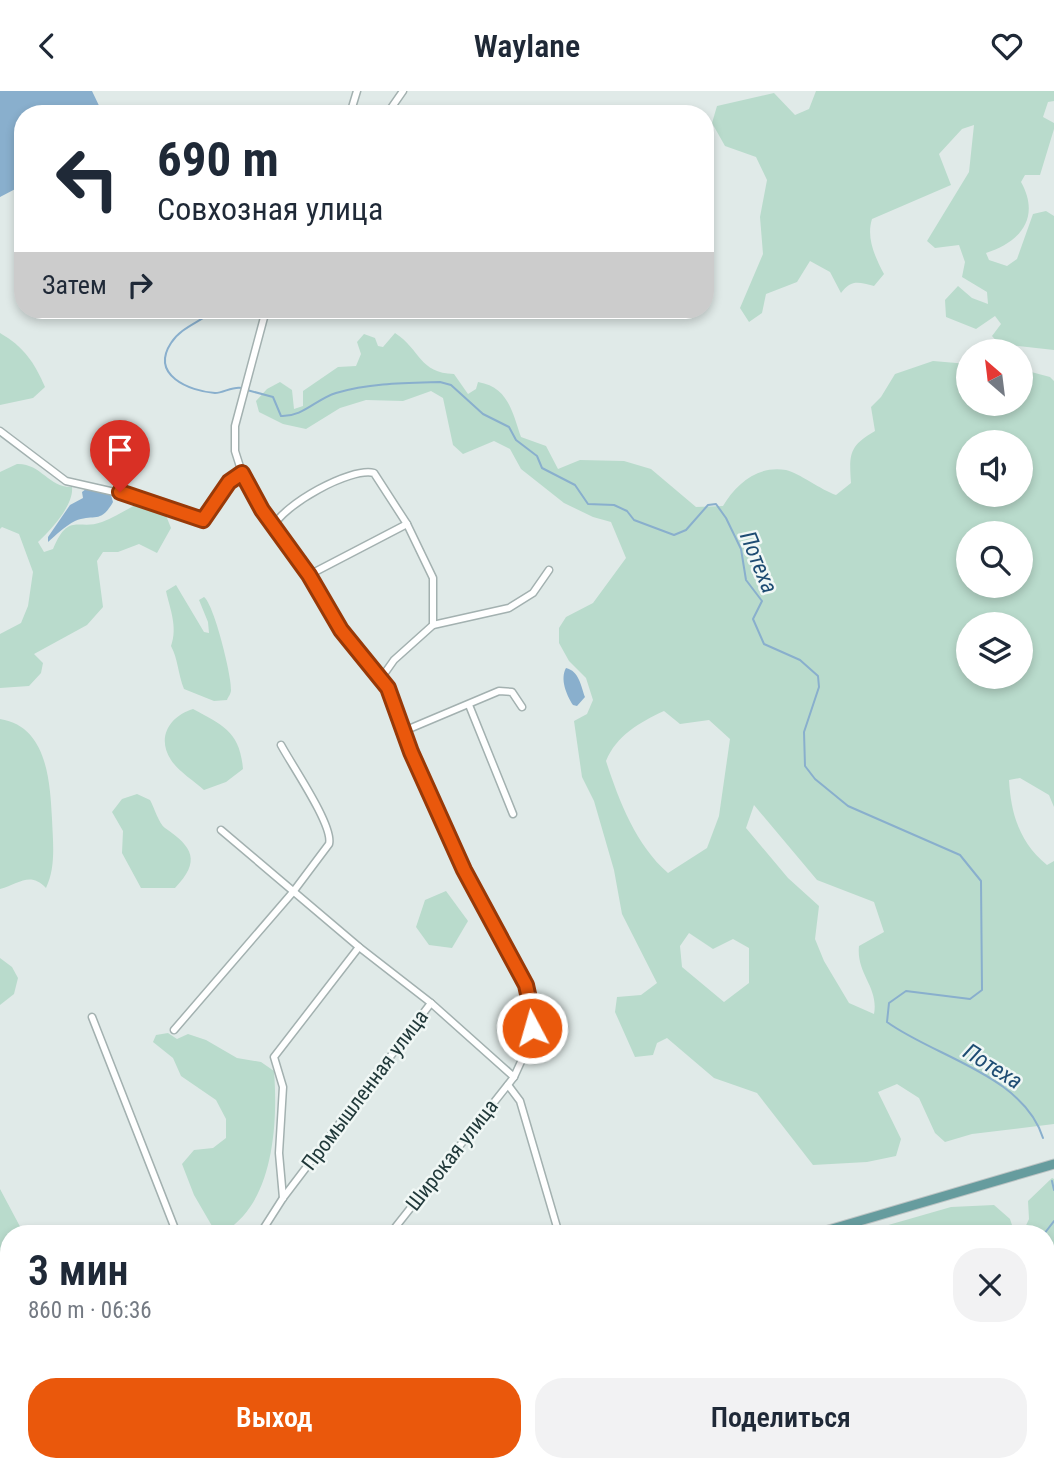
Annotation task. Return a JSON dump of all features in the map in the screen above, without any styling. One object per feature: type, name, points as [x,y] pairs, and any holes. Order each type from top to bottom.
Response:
[{"type":"main road","points":[[846,1225],[1054,1164]]},
{"type":"street","name":"Широкая улица","points":[[264,319],[241,400],[234,440],[242,473],[273,527],[309,575],[346,637],[382,677],[464,870],[516,964],[530,1000],[530,1042],[514,1076],[397,1225]]},
{"type":"street","points":[[0,431],[66,481],[141,498],[192,519],[203,520],[229,482],[242,473]]},
{"type":"street","points":[[273,527],[283,511],[306,496],[369,471],[381,480],[407,524],[435,584],[433,625]]},
{"type":"street","points":[[309,575],[407,524]]},
{"type":"street","points":[[382,677],[394,660],[433,625],[509,608],[533,593],[549,570]]},
{"type":"street","points":[[404,731],[506,690],[517,698],[522,707]]},
{"type":"street","points":[[469,705],[513,814]]},
{"type":"street","points":[[174,1030],[293,892],[331,840],[281,745]]},
{"type":"street","points":[[221,830],[359,947],[431,1003]]},
{"type":"street","points":[[283,1198],[279,1164],[283,1087],[274,1056],[359,947]]},
{"type":"street","name":"Промышленная улица","points":[[266,1225],[283,1198],[431,1003],[514,1076]]},
{"type":"street","points":[[92,1017],[173,1225]]},
{"type":"street","points":[[508,1085],[520,1101],[556,1225]]},
{"type":"green space","points":[[816,91],[1054,91],[1054,101],[1048,102],[1043,117],[1054,123],[1054,129],[1040,175],[1025,175],[1021,182],[1029,207],[1024,227],[1009,242],[986,253],[989,260],[1007,266],[1017,259],[1033,214],[1046,211],[1054,216],[1054,350],[1033,348],[1033,339],[995,339],[992,336],[1001,324],[995,316],[976,329],[946,317],[945,300],[958,286],[972,298],[988,304],[987,292],[962,277],[965,262],[959,245],[935,248],[927,241],[969,172],[974,125],[962,129],[939,154],[951,185],[872,219],[871,240],[884,274],[874,286],[856,283],[848,285],[841,293],[830,272],[810,261],[797,282],[766,294],[762,313],[749,322],[740,308],[763,254],[760,217],[767,180],[756,157],[725,146],[714,127],[714,116],[717,106],[774,93],[795,115],[809,109]]},
{"type":"green space","points":[[0,333],[22,350],[41,378],[45,387],[33,398],[0,405]]},
{"type":"green space","points":[[395,333],[434,370],[454,374],[468,394],[476,389],[478,382],[496,389],[507,402],[521,437],[546,446],[558,469],[580,460],[624,461],[651,469],[696,507],[723,506],[734,490],[749,478],[766,470],[776,469],[791,472],[836,495],[851,483],[852,452],[860,441],[875,431],[871,407],[881,397],[895,374],[933,361],[956,363],[956,417],[1032,417],[1033,372],[1050,377],[1054,381],[1054,807],[1049,795],[1020,778],[1009,780],[1012,805],[1024,838],[1047,865],[1054,861],[1054,1124],[972,1134],[945,1142],[935,1133],[919,1098],[897,1084],[878,1092],[901,1139],[896,1156],[867,1162],[813,1165],[757,1093],[714,1078],[667,1038],[657,1043],[653,1055],[635,1057],[615,1012],[617,997],[641,995],[657,983],[622,914],[614,870],[594,801],[582,777],[574,721],[587,714],[593,700],[586,678],[569,661],[559,643],[559,628],[566,617],[593,603],[626,558],[611,522],[593,517],[564,503],[521,469],[510,449],[494,441],[463,454],[453,445],[443,398],[431,391],[403,401],[366,400],[340,408],[306,429],[283,424],[259,412],[256,401],[267,389],[280,382],[292,390],[294,409],[303,406],[303,391],[338,367],[356,366],[361,354],[357,342],[364,334],[375,338],[378,346],[383,347]],"holes":[[[664,711],[680,724],[709,720],[730,739],[719,816],[707,848],[668,873],[638,836],[623,807],[606,761],[622,737]],[[754,805],[817,880],[874,902],[884,932],[859,946],[861,965],[875,1004],[874,1014],[849,1003],[824,961],[815,939],[819,906],[788,878],[746,828]],[[689,933],[713,949],[733,939],[749,948],[749,983],[724,1002],[682,967],[680,946]]]},
{"type":"green space","points":[[17,464],[32,467],[57,484],[72,487],[66,509],[38,542],[44,552],[53,549],[69,526],[102,522],[142,502],[165,513],[171,528],[157,553],[139,544],[118,552],[103,552],[97,561],[103,607],[87,625],[34,654],[43,663],[41,673],[29,686],[0,688],[0,634],[21,623],[28,606],[33,572],[19,534],[2,527],[0,529],[0,472]]},
{"type":"green space","points":[[176,585],[204,632],[209,633],[208,622],[199,600],[204,597],[213,613],[229,671],[231,690],[227,700],[214,701],[184,689],[171,646],[174,625],[166,591]]},
{"type":"green space","points":[[193,709],[221,725],[234,738],[243,769],[226,782],[204,790],[174,764],[165,743],[165,736],[172,722]]},
{"type":"green space","points":[[0,719],[16,724],[28,732],[43,757],[50,788],[53,855],[46,888],[35,880],[24,880],[0,889]]},
{"type":"green space","points":[[137,794],[150,800],[163,826],[182,842],[190,855],[188,870],[175,888],[141,888],[122,853],[123,831],[112,812],[122,799]]},
{"type":"green space","points":[[446,891],[468,921],[452,948],[429,945],[416,927],[425,900]]},
{"type":"green space","points":[[0,958],[12,967],[18,978],[14,994],[0,1005]]},
{"type":"green space","points":[[168,1033],[177,1039],[188,1034],[206,1040],[237,1058],[261,1062],[274,1071],[275,1113],[269,1159],[254,1201],[232,1225],[211,1225],[194,1195],[182,1164],[194,1150],[213,1148],[226,1138],[226,1119],[216,1100],[181,1076],[173,1058],[153,1042],[156,1035]]},
{"type":"green space","points":[[1054,1179],[1054,1225],[1026,1225],[1029,1219],[1028,1201]]},
{"type":"green space","points":[[0,1189],[19,1225],[0,1225]]},
{"type":"green space","points":[[994,1205],[1010,1219],[1012,1225],[888,1225],[951,1207]]},
{"type":"water","points":[[0,91],[92,91],[99,105],[14,105],[14,190],[0,197]]},
{"type":"water","points":[[86,489],[111,495],[113,502],[104,514],[75,521],[48,542],[48,537],[70,505],[83,498],[82,492]]},
{"type":"water","points":[[566,668],[577,676],[585,697],[577,706],[573,705],[565,687]]},
{"type":"waterway","name":"Потеха","points":[[201,319],[175,337],[171,343],[165,364],[169,372],[184,385],[205,392],[242,388]]},
{"type":"waterway","name":"Потеха","points":[[247,390],[273,397],[281,416],[289,416],[336,393],[362,387],[440,382],[451,385],[483,414],[509,427],[516,440],[537,456],[542,468],[575,485],[588,504],[614,505],[627,511],[634,520],[674,535],[686,530],[708,505],[716,504],[741,549],[746,580],[762,601],[753,619],[764,644],[800,660],[818,676],[819,687],[804,732],[805,766],[815,779],[848,806],[960,855],[981,881],[982,990],[970,999],[906,991],[889,1003],[887,1022],[998,1083],[1017,1098],[1033,1116],[1043,1138]]},
{"type":"waterway","name":"Потеха","points":[[1052,1181],[1054,1190]]},
{"type":"waterway","name":"Потеха","points":[[1051,1225],[1054,1221]]},
{"type":"route","points":[[120,492],[192,519],[203,520],[232,478],[242,473],[262,510],[309,575],[341,630],[382,677],[388,688],[430,797],[476,895],[526,985],[532,1012],[532,1028]]}]
